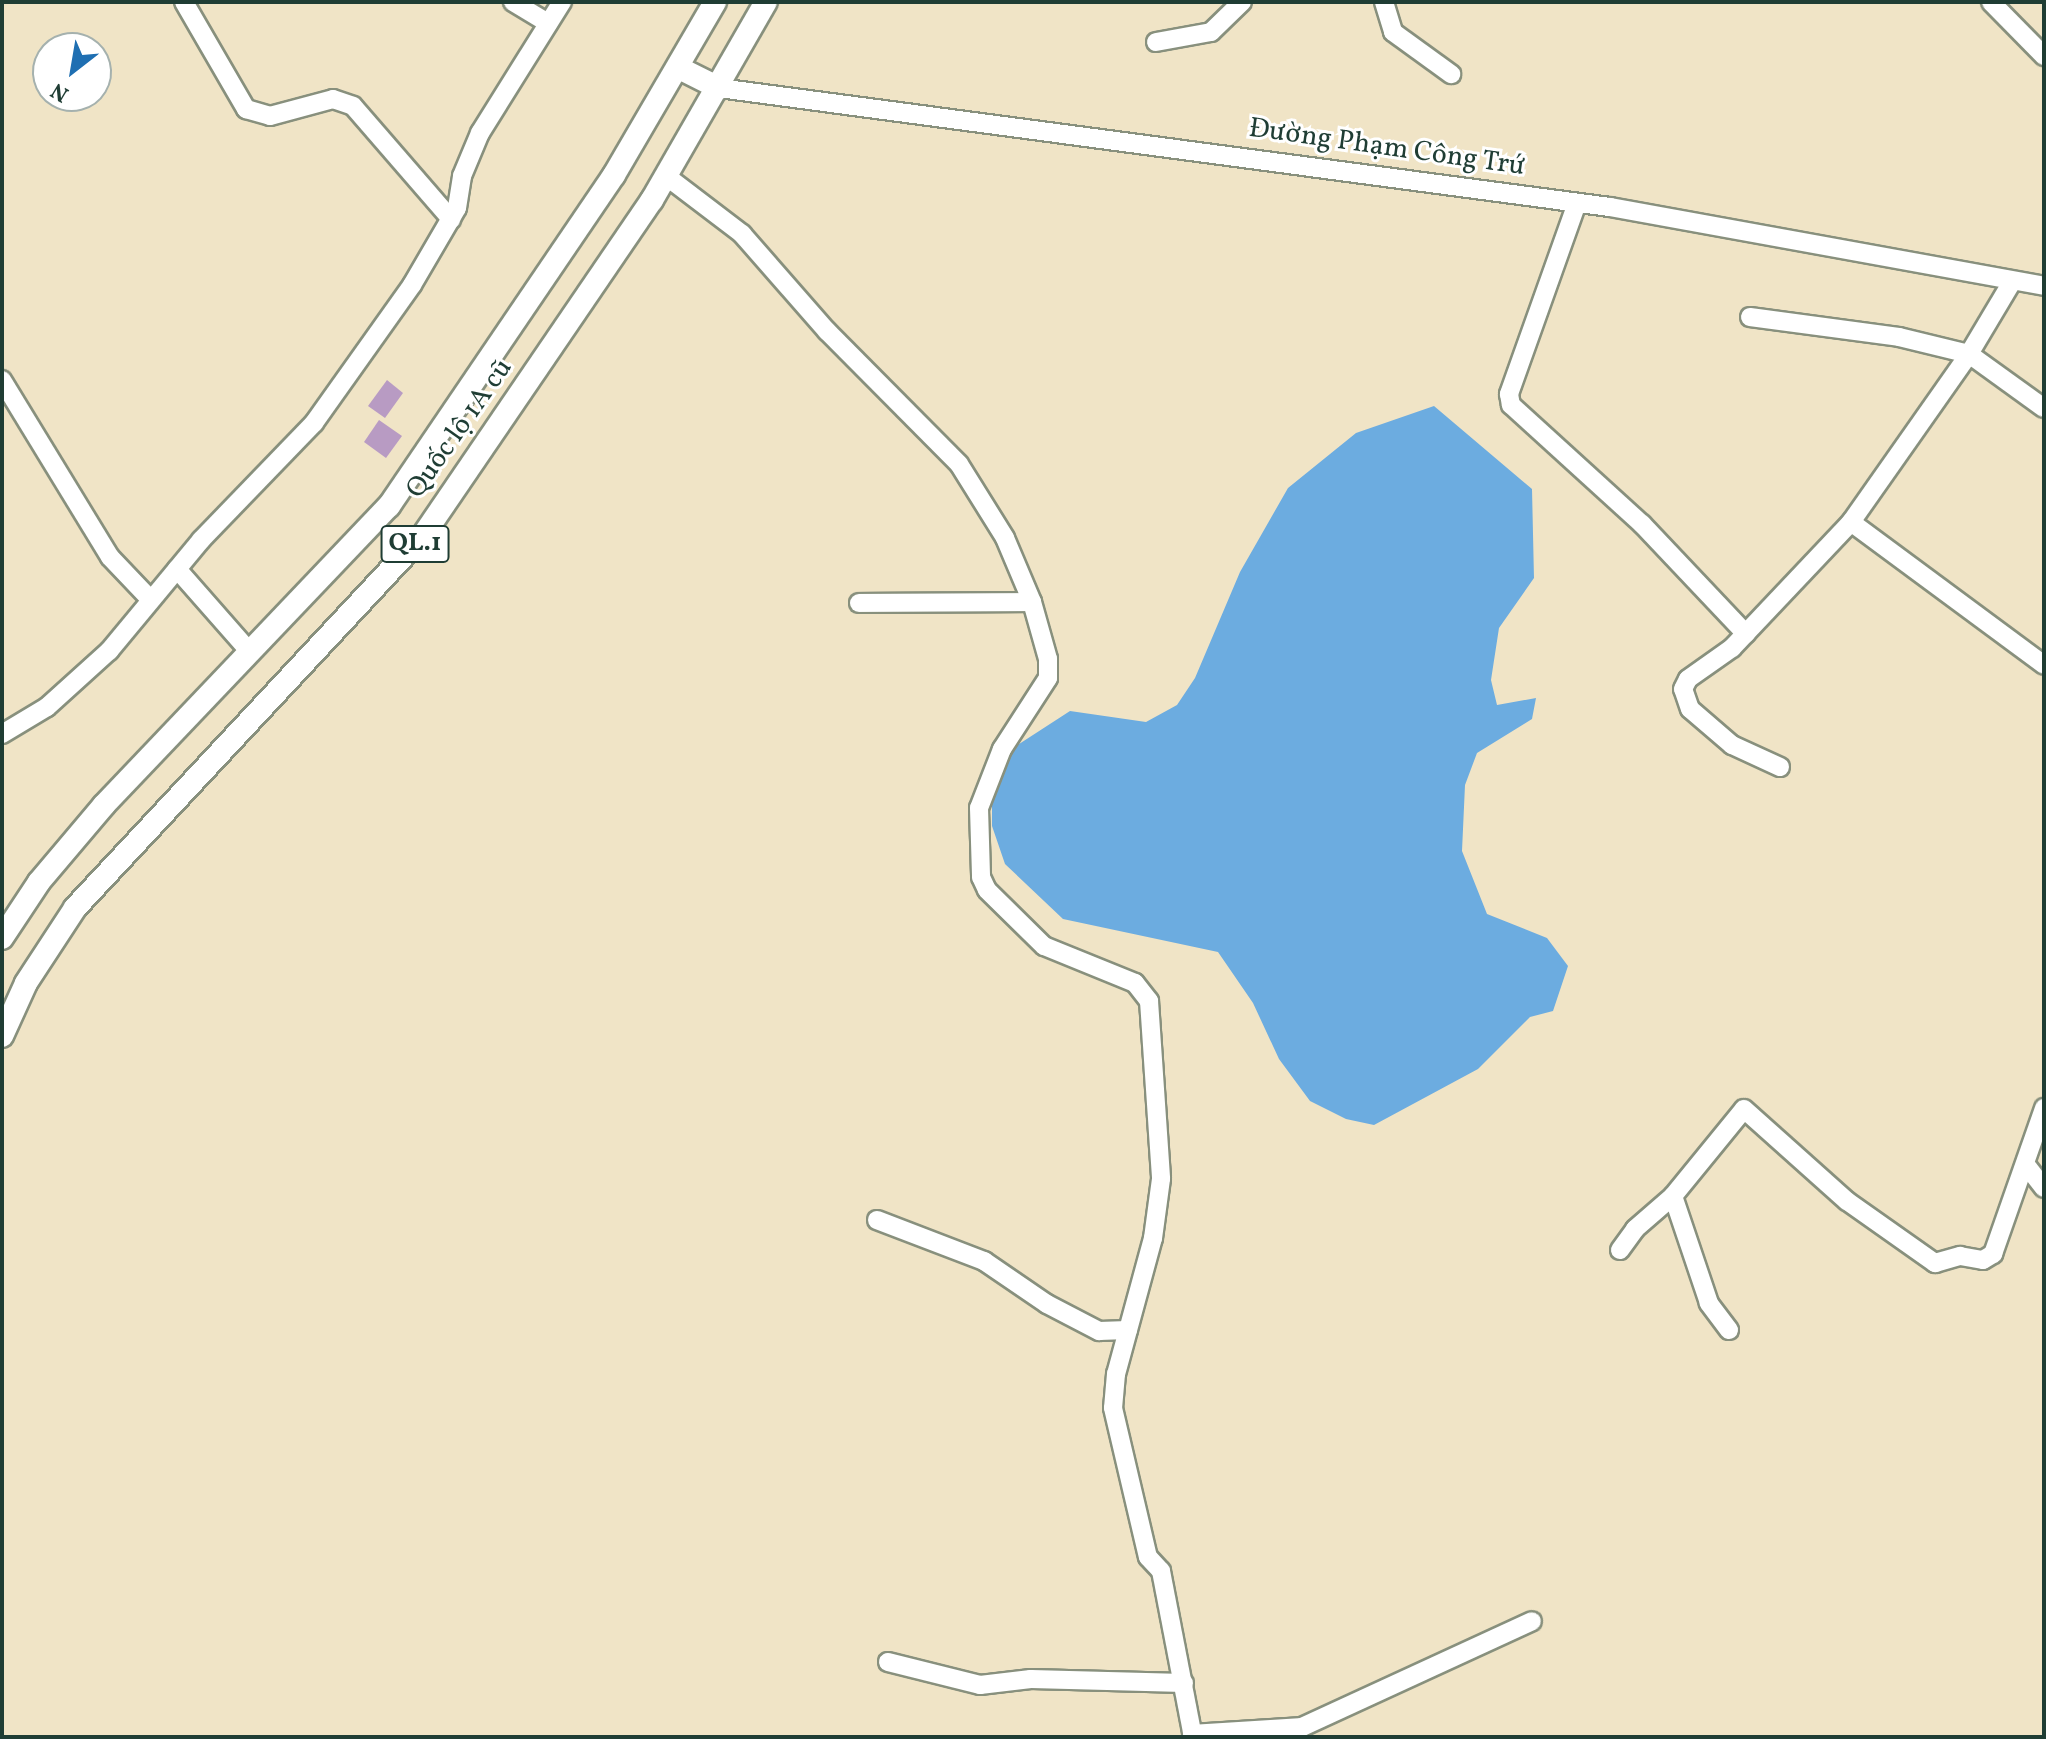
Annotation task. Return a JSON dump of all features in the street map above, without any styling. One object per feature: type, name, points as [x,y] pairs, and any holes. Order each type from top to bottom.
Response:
[{"type":"main road","name":"Quốc lộ 1A cũ","points":[[2,938],[39,882],[95,816],[389,506],[614,175],[715,2]]},
{"type":"main road","name":"Quốc lộ 1A cũ","points":[[2,1036],[26,983],[75,908],[424,534],[666,176],[766,2]]},
{"type":"main road","points":[[679,68],[719,88]]},
{"type":"street","points":[[184,2],[246,109],[270,116],[333,99],[353,106],[451,219]]},
{"type":"street","points":[[513,2],[548,23]]},
{"type":"street","points":[[2,734],[47,707],[109,651],[177,569],[314,423],[412,285],[451,219],[480,133],[562,2]]},
{"type":"street","points":[[1156,42],[1211,32],[1242,2]]},
{"type":"street","points":[[1384,2],[1393,32],[1451,74]]},
{"type":"street","points":[[1991,2],[2044,56]]},
{"type":"street","name":"Đường Phạm Công Trứ","points":[[719,88],[1577,203],[2044,286]]},
{"type":"street","points":[[666,176],[742,234],[827,331],[959,464],[1005,538],[1032,602],[1048,659],[1048,678],[1002,749],[979,808],[981,877],[987,890],[1044,946],[1135,983],[1149,1001],[1161,1179],[1153,1238],[1128,1330],[1113,1408],[1148,1557],[1161,1571],[1193,1735],[1302,1727],[1532,1621]]},
{"type":"street","points":[[1577,203],[1509,394],[1511,405],[1642,524],[1746,634]]},
{"type":"street","points":[[1780,767],[1732,745],[1684,699],[1688,679],[1746,634],[1851,522],[1969,354],[2012,282]]},
{"type":"street","points":[[1750,317],[1899,337],[1969,354],[2044,408]]},
{"type":"street","points":[[2,380],[110,557],[151,600]]},
{"type":"street","points":[[1851,522],[2044,665]]},
{"type":"street","points":[[177,569],[250,652]]},
{"type":"street","points":[[859,603],[1032,602]]},
{"type":"street","points":[[1620,1250],[1635,1229],[1673,1196],[1744,1109],[1847,1201],[1931,1262],[1960,1256],[1983,1260],[2001,1242],[2044,1108]]},
{"type":"street","points":[[2026,1165],[2044,1188]]},
{"type":"street","points":[[1673,1196],[1709,1303],[1729,1330]]},
{"type":"street","points":[[877,1220],[984,1261],[1047,1304],[1099,1331],[1128,1330]]},
{"type":"street","points":[[888,1662],[980,1685],[1031,1679],[1184,1683]]},
{"type":"water","points":[[1434,406],[1532,489],[1534,578],[1499,628],[1491,680],[1497,705],[1536,698],[1532,719],[1477,753],[1465,785],[1462,851],[1487,914],[1547,938],[1568,966],[1553,1011],[1530,1017],[1478,1069],[1374,1125],[1346,1119],[1310,1101],[1279,1059],[1253,1003],[1218,952],[1063,919],[1005,864],[992,826],[992,778],[1013,748],[1070,711],[1146,722],[1177,705],[1195,678],[1240,572],[1288,488],[1356,433]]},
{"type":"building","points":[[387,380],[403,393],[385,418],[368,406]]},
{"type":"building","points":[[379,420],[402,436],[386,458],[364,442]]}]
